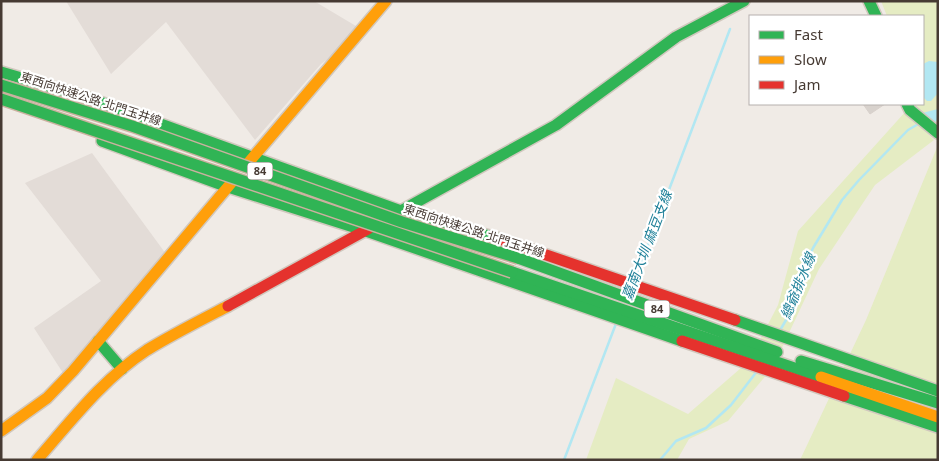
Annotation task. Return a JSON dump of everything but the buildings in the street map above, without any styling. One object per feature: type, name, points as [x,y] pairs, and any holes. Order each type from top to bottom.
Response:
[{"type":"main road","points":[[1,431],[47,398],[73,371],[386,1]]},
{"type":"main road","points":[[869,1],[876,15]]},
{"type":"main road","points":[[37,460],[88,401],[122,369],[147,350],[556,125],[676,37],[742,2]]},
{"type":"main road","points":[[1,72],[86,97],[401,211],[523,246],[938,391]]},
{"type":"main road","name":"東西向快速公路 北門玉井線","points":[[1,85],[132,126],[402,222],[518,258],[938,417]]},
{"type":"main road","name":"東西向快速公路 北門玉井線","points":[[1,99],[794,363],[938,403]]},
{"type":"main road","points":[[1,104],[228,187],[366,231],[781,375],[938,427]]},
{"type":"main road","points":[[908,105],[915,115],[938,133]]},
{"type":"main road","points":[[98,342],[122,369]]},
{"type":"shaded area","points":[[66,1],[314,1],[366,32],[321,64],[255,140],[166,22],[111,74]]},
{"type":"shaded area","points":[[92,153],[166,254],[125,299],[63,373],[34,328],[101,281],[25,183]]},
{"type":"green space","points":[[881,1],[938,1],[938,126],[922,113],[916,105],[924,105],[924,15],[887,15]]},
{"type":"green space","points":[[906,111],[934,140],[875,185],[819,269],[773,367],[728,421],[689,439],[677,460],[586,460],[616,378],[688,414],[749,361],[778,305],[798,231]]},
{"type":"green space","points":[[938,145],[938,460],[800,460],[866,320]]},
{"type":"water","points":[[929,61],[938,62],[938,93],[931,101],[927,101],[924,98],[924,64]]},
{"type":"water","points":[[938,109],[938,119],[933,125],[922,113]]},
{"type":"waterway","name":"嘉南大圳 麻豆支線","points":[[634,282],[730,29]]},
{"type":"waterway","name":"總爺排水線","points":[[779,332],[789,315],[800,278],[813,248],[842,200],[908,130],[920,123]]},
{"type":"waterway","name":"嘉南大圳 麻豆支線","points":[[564,460],[617,321]]},
{"type":"waterway","name":"總爺排水線","points":[[660,460],[676,441],[706,428],[731,405],[758,370]]},
{"type":"traffic: fast","points":[[397,213],[556,125],[676,37],[744,1]]},
{"type":"traffic: fast","points":[[869,1],[876,15]]},
{"type":"traffic: fast","points":[[1,72],[86,97],[401,211],[500,239]]},
{"type":"traffic: fast","points":[[1,85],[132,126],[402,222],[518,258]]},
{"type":"traffic: fast","points":[[1,99],[512,272]]},
{"type":"traffic: fast","points":[[908,105],[910,110],[938,133]]},
{"type":"traffic: fast","points":[[102,141],[228,187],[366,231],[682,341]]},
{"type":"traffic: fast","points":[[518,258],[777,352]]},
{"type":"traffic: fast","points":[[512,272],[821,377]]},
{"type":"traffic: fast","points":[[735,320],[938,391]]},
{"type":"traffic: fast","points":[[98,341],[122,369]]},
{"type":"traffic: fast","points":[[801,361],[938,403]]},
{"type":"traffic: fast","points":[[844,396],[938,427]]},
{"type":"traffic: slow","points":[[249,162],[386,1]]},
{"type":"traffic: slow","points":[[1,431],[47,398],[73,371],[232,182]]},
{"type":"traffic: slow","points":[[37,460],[75,415],[131,361],[167,338],[228,306]]},
{"type":"traffic: slow","points":[[821,377],[938,417]]},
{"type":"traffic: jam","points":[[228,306],[368,229]]},
{"type":"traffic: jam","points":[[500,239],[735,320]]},
{"type":"traffic: jam","points":[[682,341],[844,396]]}]
